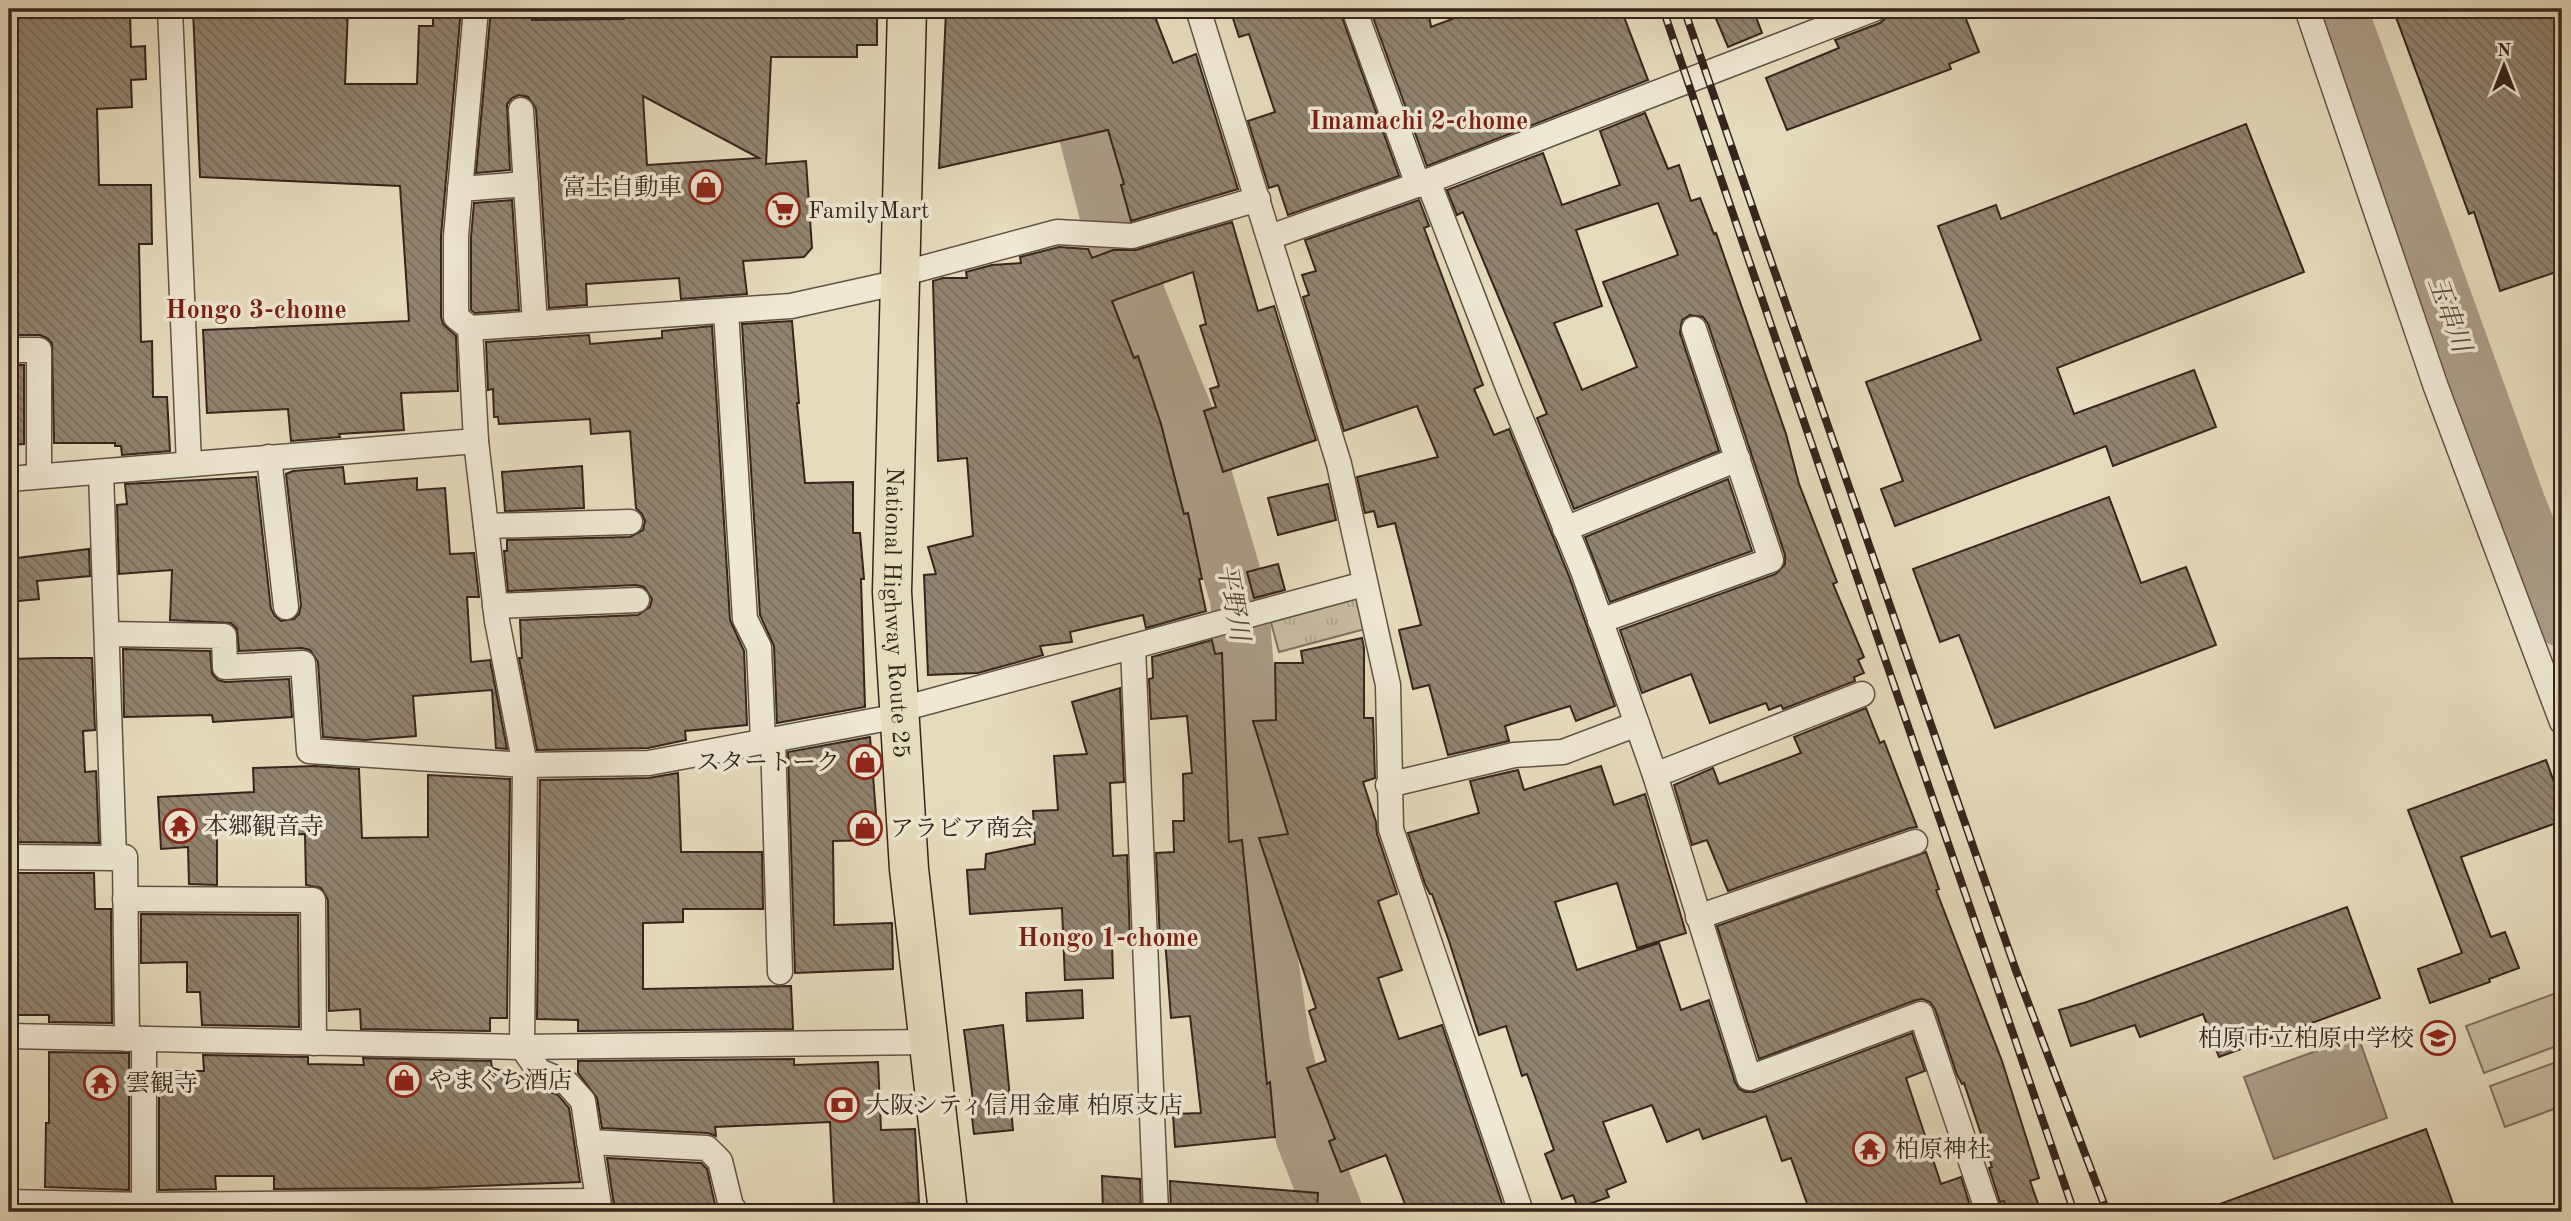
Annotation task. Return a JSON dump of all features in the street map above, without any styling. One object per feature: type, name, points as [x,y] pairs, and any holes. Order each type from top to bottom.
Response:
[{"type":"highway","name":"National Highway Route 25","points":[[907,9],[892,592],[909,869],[948,1212]]},
{"type":"street","points":[[170,9],[189,464]]},
{"type":"street","points":[[476,9],[456,236],[456,317],[470,328],[791,306],[901,278],[1057,232],[1132,236],[1258,199]]},
{"type":"street","points":[[1198,9],[1339,464],[1388,685],[1391,829],[1521,1212]]},
{"type":"street","points":[[1354,9],[1583,571],[1655,775],[1749,1078],[1921,1014],[1988,1212]]},
{"type":"street","points":[[1270,237],[1423,183],[1874,9]]},
{"type":"street","points":[[2307,9],[2436,387],[2562,722]]},
{"type":"street","points":[[521,110],[536,324]]},
{"type":"street","points":[[460,189],[526,184]]},
{"type":"street","points":[[726,311],[745,619],[759,647],[768,741],[780,972]]},
{"type":"street","points":[[9,1202],[144,1209],[599,1207],[583,1101],[567,1083],[539,1071],[522,1047],[525,765],[495,606],[477,441],[470,328]]},
{"type":"street","points":[[1600,621],[1771,560],[1694,329]]},
{"type":"street","points":[[9,350],[39,350],[39,477]]},
{"type":"street","points":[[9,479],[477,441]]},
{"type":"street","points":[[269,457],[286,607]]},
{"type":"street","points":[[1565,528],[1738,459]]},
{"type":"street","points":[[101,472],[114,858]]},
{"type":"street","points":[[486,526],[630,522]]},
{"type":"street","points":[[107,634],[224,636],[225,667],[303,663],[309,751],[525,765],[649,763],[899,713],[1364,584]]},
{"type":"street","points":[[495,606],[637,600]]},
{"type":"street","points":[[1133,646],[1156,1212]]},
{"type":"street","points":[[1655,775],[1862,694]]},
{"type":"street","points":[[1388,785],[1514,755],[1563,752],[1637,724]]},
{"type":"street","points":[[1699,917],[1915,842]]},
{"type":"street","points":[[9,857],[125,857],[125,899],[144,1209]]},
{"type":"street","points":[[125,899],[313,900],[314,1043]]},
{"type":"street","points":[[9,1036],[522,1047],[929,1042]]},
{"type":"street","points":[[589,1142],[707,1148],[720,1161],[731,1206],[736,1212]]},
{"type":"green space","points":[[1356,596],[1365,629],[1279,652],[1270,619]]},
{"type":"green space","points":[[2562,991],[2562,1044],[2484,1073],[2466,1026]]},
{"type":"green space","points":[[2562,1060],[2562,1106],[2505,1127],[2490,1086]]},
{"type":"shaded area","points":[[2358,1036],[2387,1118],[2274,1159],[2244,1077]]},
{"type":"building","points":[[9,9],[57,9],[57,16],[130,14],[131,47],[145,46],[146,79],[131,80],[132,107],[97,109],[99,185],[151,185],[152,244],[139,244],[141,342],[152,341],[153,397],[167,397],[170,451],[122,455],[121,446],[115,446],[115,443],[54,443],[52,343],[40,335],[9,335]]},
{"type":"building","points":[[193,9],[348,9],[345,84],[417,84],[419,26],[433,26],[433,9],[461,9],[441,236],[441,317],[443,324],[456,336],[458,391],[401,393],[404,430],[339,434],[340,437],[291,441],[288,409],[207,413],[203,330],[409,321],[400,186],[200,177]]},
{"type":"building","points":[[491,9],[533,9],[532,20],[624,19],[624,9],[711,9],[711,13],[782,16],[782,9],[877,9],[877,45],[857,45],[857,57],[771,57],[766,164],[806,161],[812,248],[804,257],[743,261],[747,294],[681,299],[679,278],[586,284],[587,305],[549,308],[536,109],[528,97],[519,95],[507,104],[510,170],[476,173]],"holes":[[[643,96],[759,158],[647,165]]]},
{"type":"building","points":[[998,9],[1152,9],[1173,63],[1196,54],[1238,189],[1131,221],[1121,185],[1124,184],[1108,130],[939,168],[946,11],[981,13]]},
{"type":"building","points":[[1230,9],[1339,9],[1399,176],[1288,215],[1278,185],[1269,188],[1248,121],[1275,112],[1249,34],[1239,37]]},
{"type":"building","points":[[1370,9],[1428,9],[1431,27],[1479,9],[1621,9],[1648,80],[1427,166]]},
{"type":"building","points":[[1712,9],[1753,9],[1762,33],[1728,47]]},
{"type":"building","points":[[1889,9],[1962,9],[1979,52],[1949,64],[1951,69],[1787,130],[1766,78],[1839,48],[1835,40],[1880,23],[1886,18]]},
{"type":"building","points":[[2393,9],[2562,9],[2562,270],[2500,291],[2474,212],[2469,214]]},
{"type":"building","points":[[1645,113],[1668,169],[1679,165],[1691,201],[1700,198],[1714,234],[1716,233],[1786,434],[1799,484],[1837,582],[1833,584],[1864,657],[1858,660],[1864,673],[1854,677],[1855,681],[1783,709],[1781,705],[1769,710],[1766,703],[1710,723],[1691,674],[1642,693],[1620,630],[1776,574],[1785,564],[1785,555],[1708,324],[1703,317],[1690,315],[1682,320],[1680,333],[1719,451],[1574,509],[1537,418],[1547,414],[1463,212],[1457,215],[1447,190],[1543,153],[1562,205],[1620,185],[1600,131]],"holes":[[[1658,203],[1678,255],[1603,282],[1637,367],[1582,390],[1554,323],[1602,306],[1576,230]]]},
{"type":"building","points":[[2246,124],[2304,272],[2057,368],[2074,414],[2194,370],[2216,427],[2113,466],[2106,446],[1895,526],[1881,489],[1903,481],[1866,382],[1981,340],[1938,226],[1996,205],[2001,219]]},
{"type":"building","points":[[512,200],[519,310],[475,313],[471,310],[474,203]]},
{"type":"building","points":[[1419,200],[1429,226],[1424,228],[1483,385],[1474,389],[1494,435],[1509,429],[1569,576],[1615,706],[1576,721],[1570,706],[1505,726],[1509,741],[1448,755],[1429,685],[1413,689],[1399,630],[1421,625],[1395,523],[1378,527],[1374,511],[1365,513],[1357,477],[1438,457],[1417,406],[1344,431],[1303,297],[1309,295],[1302,275],[1316,271],[1305,240]]},
{"type":"building","points":[[1232,222],[1258,311],[1274,306],[1316,440],[1223,472],[1204,411],[1216,407],[1210,389],[1219,386],[1200,326],[1206,324],[1193,272],[1112,301],[1134,358],[1138,356],[1161,424],[1184,514],[1188,513],[1206,611],[1146,628],[1143,615],[1070,632],[1072,642],[1040,646],[1043,655],[978,673],[928,675],[924,575],[936,574],[928,547],[973,536],[967,458],[938,461],[933,281],[943,278],[967,278],[966,272],[992,265],[1021,263],[1020,257],[1059,247],[1088,249],[1092,258],[1113,250],[1136,250]]},
{"type":"building","points":[[792,321],[805,483],[853,482],[853,533],[860,533],[864,579],[861,579],[865,707],[777,723],[774,646],[760,615],[742,324]]},
{"type":"building","points":[[712,326],[730,620],[744,651],[747,725],[685,731],[686,740],[648,748],[537,750],[519,658],[522,658],[520,620],[638,615],[650,607],[652,599],[644,587],[636,585],[508,591],[504,551],[507,551],[507,540],[630,537],[643,530],[645,521],[636,508],[630,431],[591,434],[590,419],[499,424],[498,417],[494,417],[493,389],[488,390],[486,342],[589,335],[590,344],[662,338],[662,331]]},
{"type":"building","points":[[9,365],[24,365],[24,444],[9,445]]},
{"type":"building","points":[[582,466],[584,508],[505,511],[502,472]]},
{"type":"building","points":[[343,467],[345,484],[417,478],[417,490],[445,488],[450,554],[474,553],[479,597],[467,597],[471,662],[490,660],[507,749],[496,748],[492,690],[413,696],[416,736],[365,740],[323,737],[318,662],[310,650],[302,648],[239,651],[237,629],[231,623],[170,620],[172,570],[119,574],[117,505],[127,504],[125,484],[256,477],[271,609],[281,621],[294,619],[299,614],[301,605],[286,474],[293,471]]},
{"type":"building","points":[[1728,479],[1752,551],[1610,602],[1585,537]]},
{"type":"building","points":[[1328,484],[1336,520],[1278,535],[1268,498]]},
{"type":"building","points":[[2109,497],[2141,583],[2186,567],[2216,645],[1995,728],[1959,635],[1940,642],[1913,569]]},
{"type":"building","points":[[89,549],[90,576],[37,581],[39,599],[9,602],[9,559]]},
{"type":"building","points":[[1278,564],[1285,590],[1254,598],[1247,572]]},
{"type":"building","points":[[1362,638],[1364,718],[1373,718],[1375,778],[1363,782],[1397,894],[1378,901],[1402,970],[1378,978],[1399,1039],[1442,1025],[1505,1212],[1408,1212],[1386,1155],[1341,1172],[1329,1141],[1335,1139],[1307,1068],[1326,1061],[1309,1011],[1316,1008],[1259,838],[1288,834],[1253,721],[1276,720],[1275,663],[1303,663],[1301,651]]},
{"type":"building","points":[[1212,640],[1215,654],[1222,653],[1229,842],[1242,840],[1275,1137],[1175,1147],[1173,1114],[1201,1113],[1190,1016],[1171,1018],[1165,939],[1160,940],[1156,853],[1174,852],[1173,821],[1184,821],[1183,774],[1192,773],[1187,716],[1151,719],[1149,679],[1153,678],[1152,657]]},
{"type":"building","points":[[123,649],[210,651],[212,674],[225,682],[289,679],[292,717],[213,722],[212,715],[124,717]]},
{"type":"building","points":[[92,658],[95,730],[83,731],[85,772],[96,771],[99,843],[16,842],[14,684],[9,684],[9,659]]},
{"type":"building","points":[[1120,688],[1124,782],[1110,783],[1113,856],[1127,855],[1130,941],[1112,942],[1113,978],[1065,980],[1062,908],[970,914],[967,870],[985,869],[986,854],[1035,844],[1033,811],[1058,810],[1054,756],[1087,754],[1072,702]]},
{"type":"building","points":[[1866,708],[1880,743],[1884,741],[1917,827],[1728,891],[1707,840],[1692,845],[1674,785],[1713,768],[1719,784],[1801,753],[1794,737]]},
{"type":"building","points":[[870,737],[878,840],[833,841],[834,925],[892,923],[893,969],[795,973],[788,752]]},
{"type":"building","points":[[2546,760],[2562,804],[2562,821],[2461,857],[2491,937],[2505,932],[2519,968],[2489,979],[2490,982],[2430,1003],[2418,969],[2462,953],[2408,810]]},
{"type":"building","points":[[315,766],[359,769],[362,838],[428,837],[428,775],[510,779],[507,1018],[490,1018],[490,1031],[361,1029],[360,1009],[329,1011],[328,900],[321,888],[306,885],[305,834],[275,835],[274,820],[217,822],[217,885],[189,884],[188,847],[161,849],[158,797],[254,792],[253,768]]},
{"type":"building","points":[[1601,766],[1614,805],[1645,794],[1686,933],[1637,948],[1617,883],[1555,902],[1577,970],[1659,943],[1681,1010],[1709,1000],[1735,1082],[1739,1089],[1746,1092],[1754,1092],[1912,1033],[1925,1071],[1906,1078],[1941,1184],[1961,1177],[1972,1212],[1810,1212],[1791,1158],[1782,1161],[1766,1116],[1703,1139],[1699,1129],[1667,1142],[1652,1105],[1603,1122],[1626,1182],[1606,1190],[1609,1197],[1578,1208],[1573,1195],[1562,1199],[1545,1154],[1554,1150],[1527,1074],[1522,1076],[1506,1026],[1479,1035],[1449,941],[1432,894],[1425,884],[1408,833],[1479,813],[1470,781],[1518,770],[1524,790]]},
{"type":"building","points":[[678,773],[681,852],[762,852],[763,909],[683,909],[683,922],[643,923],[643,989],[791,986],[793,1029],[578,1031],[578,1020],[537,1019],[540,780],[649,778]]},
{"type":"building","points":[[1926,852],[1939,889],[1936,890],[2002,1061],[2039,1178],[2030,1181],[2041,1212],[2008,1212],[2004,1201],[2000,1202],[1989,1168],[1992,1167],[1964,1083],[1962,1084],[1957,1075],[1935,1009],[1930,1002],[1916,1000],[1759,1059],[1717,926]]},
{"type":"building","points":[[9,873],[94,873],[95,909],[111,909],[112,1023],[49,1022],[49,1015],[9,1015]]},
{"type":"building","points":[[2347,907],[2380,998],[2219,1057],[2203,1014],[2140,1037],[2135,1025],[2071,1046],[2059,1010]]},
{"type":"building","points":[[141,914],[298,915],[299,1027],[202,1025],[200,992],[187,992],[187,962],[141,963]]},
{"type":"building","points":[[1082,990],[1083,1018],[1027,1021],[1026,993]]},
{"type":"building","points":[[1003,1025],[1013,1130],[974,1134],[970,1100],[973,1100],[964,1030]]},
{"type":"building","points":[[49,1052],[129,1053],[129,1190],[45,1187],[46,1123],[49,1123]]},
{"type":"building","points":[[203,1055],[308,1057],[308,1064],[364,1065],[363,1058],[491,1061],[492,1068],[526,1078],[533,1085],[558,1095],[569,1108],[580,1182],[427,1188],[274,1189],[274,1176],[215,1176],[216,1189],[159,1190],[159,1071],[204,1071]]},
{"type":"building","points":[[794,1059],[794,1065],[878,1062],[881,1130],[915,1129],[919,1203],[834,1207],[830,1122],[715,1127],[716,1136],[708,1133],[602,1128],[597,1098],[578,1073],[578,1061]]},
{"type":"building","points":[[2426,1129],[2456,1212],[2207,1212],[2206,1209]]},
{"type":"building","points":[[607,1158],[701,1163],[707,1169],[716,1209],[615,1212]]},
{"type":"building","points":[[1102,1176],[1140,1179],[1141,1212],[1103,1212]]},
{"type":"building","points":[[1170,1181],[1318,1193],[1317,1212],[1171,1212]]},
{"type":"waterway","name":"平野川","points":[[1051,9],[1066,51],[1117,247],[1187,422],[1239,598],[1269,959],[1281,1044],[1305,1138],[1334,1212]]},
{"type":"waterway","name":"玉串川","points":[[2338,9],[2517,505],[2562,618]]},
{"type":"railway","points":[[1663,9],[2074,1212]]},
{"type":"railway","points":[[1684,9],[2015,968],[2107,1212]]},
{"type":"place","name":"富士自動車","points":[[706,187]]},
{"type":"place","name":"FamilyMart","points":[[783,210]]},
{"type":"place","name":"スタートーク","points":[[865,762]]},
{"type":"place","name":"本郷観音寺","points":[[180,826]]},
{"type":"place","name":"アラビア商会","points":[[865,828]]},
{"type":"place","name":"柏原市立柏原中学校","points":[[2438,1038]]},
{"type":"place","name":"やまぐち酒店","points":[[404,1080]]},
{"type":"place","name":"雲観寺","points":[[101,1083]]},
{"type":"place","name":"大阪シティ信用金庫 柏原支店","points":[[842,1105]]},
{"type":"place","name":"柏原神社","points":[[1870,1149]]},
{"type":"district","name":"Imamachi 2-chome","points":[[1419,120]]},
{"type":"district","name":"Hongo 3-chome","points":[[256,309]]},
{"type":"district","name":"Hongo 1-chome","points":[[1108,937]]}]
